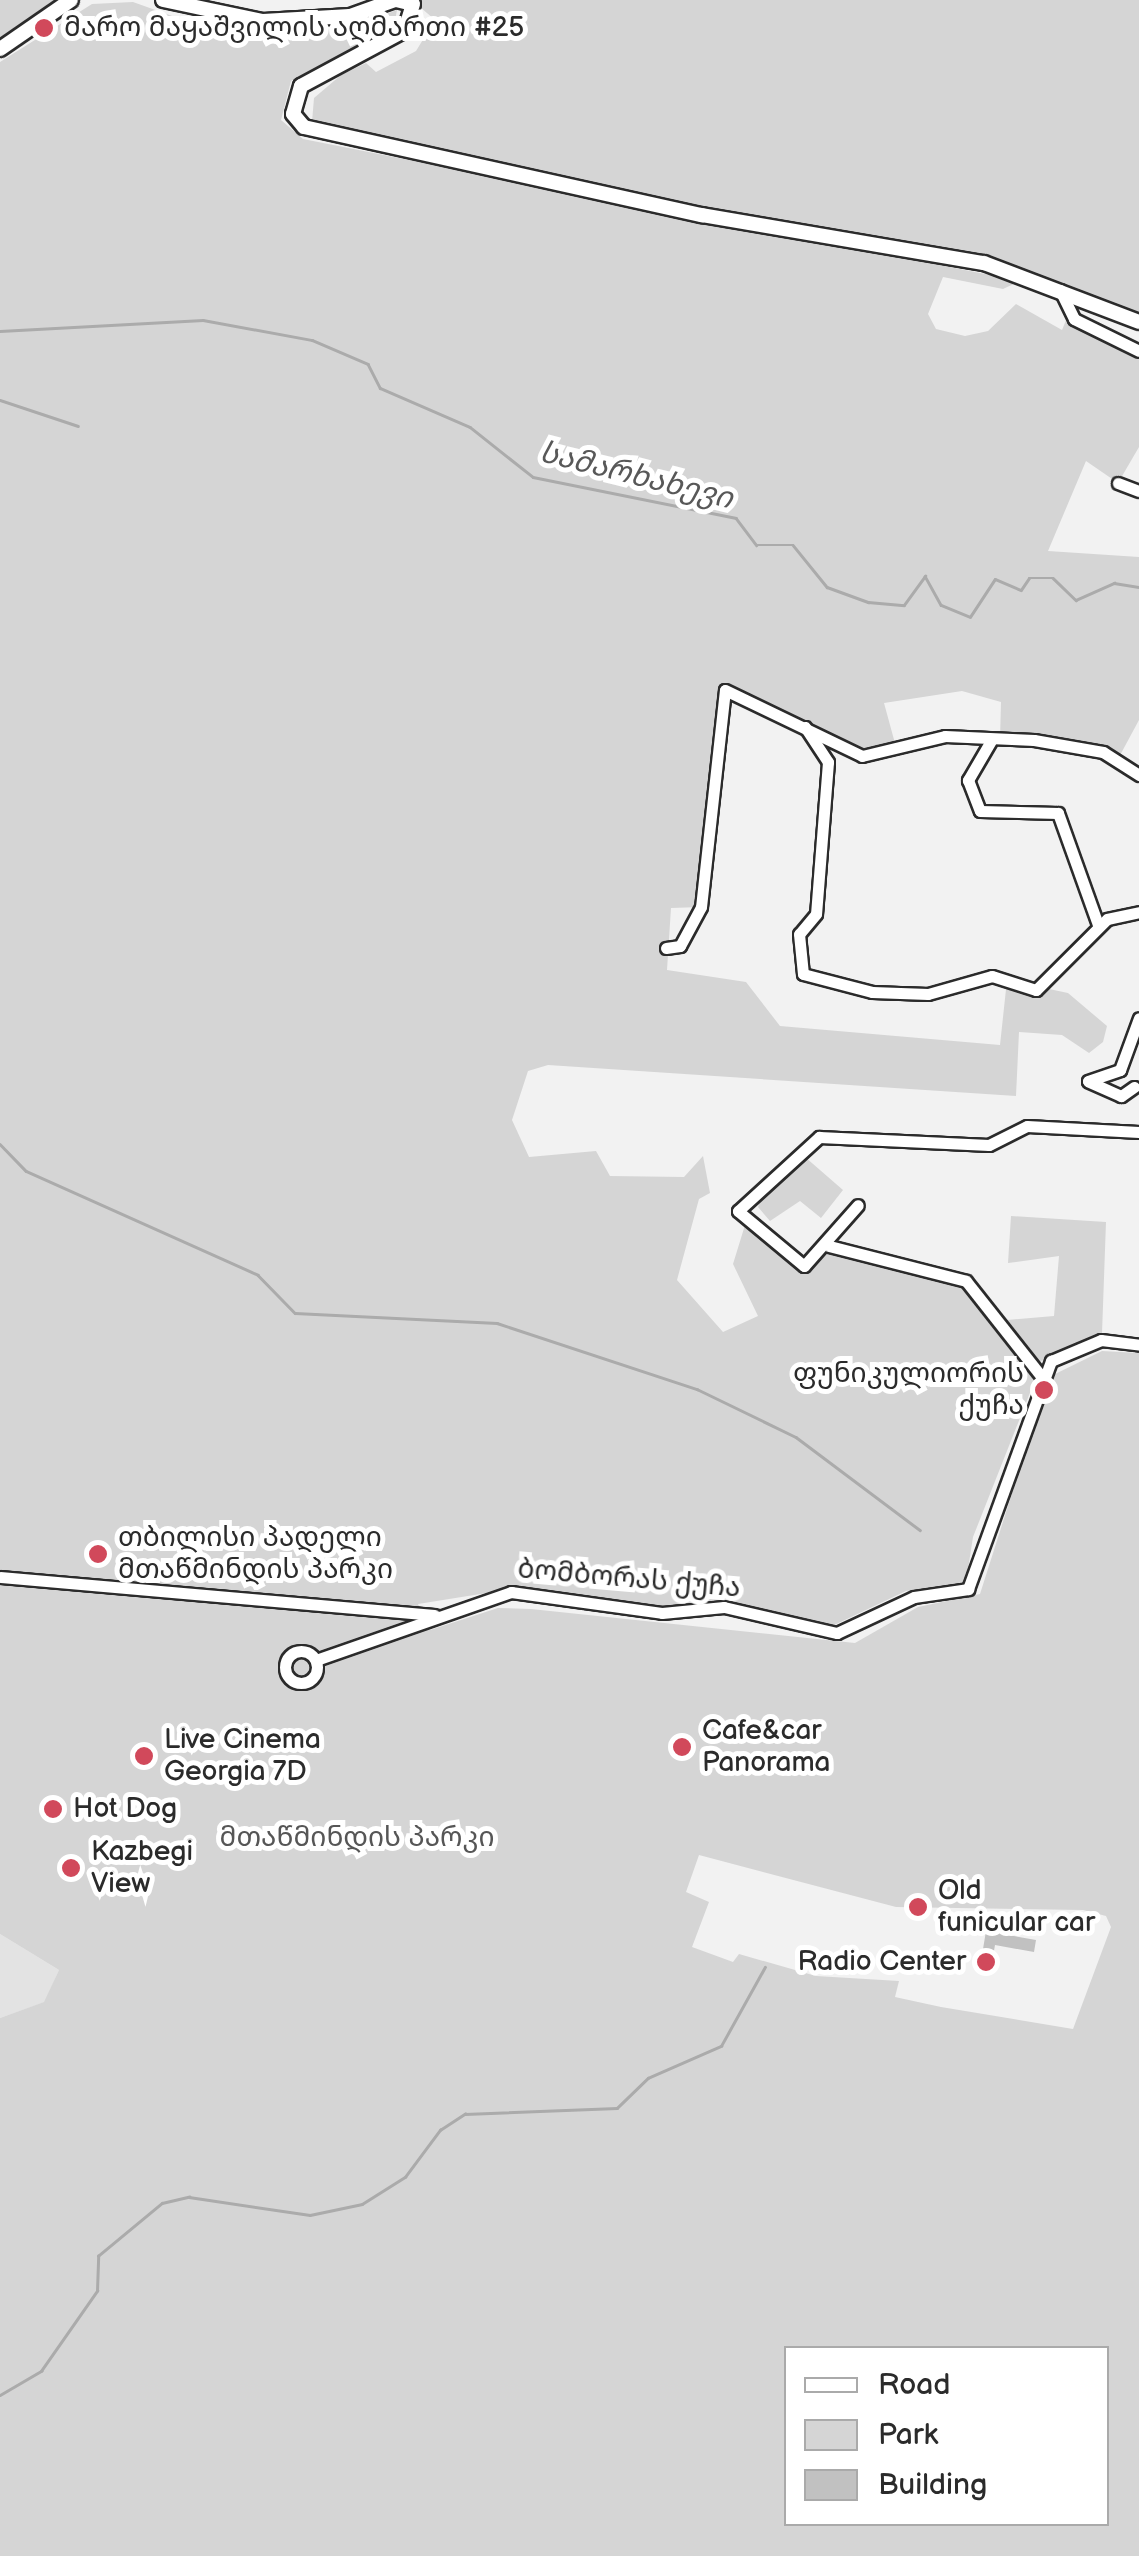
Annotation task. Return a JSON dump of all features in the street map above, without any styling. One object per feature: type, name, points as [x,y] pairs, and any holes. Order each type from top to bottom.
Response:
[{"type":"main road","points":[[0,48],[72,0]]},
{"type":"main road","points":[[162,0],[222,19],[280,21],[350,16],[396,0],[413,4],[405,30],[301,86],[293,114],[304,127],[728,220],[984,263],[1139,322]]},
{"type":"street","points":[[1060,290],[1074,319],[1139,351]]},
{"type":"street","points":[[1118,483],[1139,491]]},
{"type":"street","points":[[666,948],[680,946],[700,907],[724,690],[800,720],[862,756],[945,736],[992,739],[1103,752],[1139,775]]},
{"type":"street","points":[[800,720],[828,762],[816,914],[799,934],[803,974],[872,992],[928,994],[992,976],[1036,990],[1098,925],[1139,912]]},
{"type":"street","points":[[992,739],[968,780],[980,812],[1058,813],[1098,925]]},
{"type":"street","points":[[1134,1087],[1121,1096],[1088,1081],[1120,1070],[1139,1018]]},
{"type":"street","points":[[858,1205],[829,1246],[799,1266],[737,1209],[819,1137],[989,1145],[1027,1126],[1139,1132]]},
{"type":"street","points":[[829,1246],[966,1281],[1041,1376],[1072,1348],[1139,1345]]},
{"type":"street","name":"ბომბორას ქუჩა","points":[[0,1577],[438,1615],[531,1590],[662,1613],[724,1608],[837,1633],[914,1596],[968,1589],[1041,1376]]},
{"type":"street","points":[[316,1660],[438,1615]]},
{"type":"shaded area","points":[[0,1934],[59,1970],[45,2002],[0,2018]]},
{"type":"green space","points":[[0,0],[61,0],[0,44]]},
{"type":"green space","points":[[412,0],[1139,0],[1139,316],[1000,260],[526,176],[312,122],[314,98],[341,75],[366,63],[376,72],[416,51],[435,20]]},
{"type":"green space","name":"მთაწმინდის პარკი","points":[[133,2],[203,27],[261,33],[349,28],[397,10],[394,26],[291,81],[281,120],[303,139],[1020,281],[1003,289],[943,277],[928,314],[936,329],[965,336],[988,331],[1016,304],[1062,330],[1067,318],[1139,358],[1139,447],[1118,483],[1086,461],[1048,551],[1139,557],[1139,720],[1118,759],[1000,739],[1001,702],[962,691],[884,703],[896,747],[871,755],[725,690],[701,907],[671,908],[667,970],[746,982],[780,1026],[1000,1045],[1007,980],[1068,993],[1107,1026],[1103,1042],[1089,1053],[1062,1035],[1019,1032],[1016,1096],[548,1065],[528,1071],[512,1120],[529,1157],[596,1151],[610,1176],[684,1177],[703,1156],[710,1193],[699,1199],[677,1280],[723,1332],[758,1316],[733,1264],[745,1225],[800,1271],[830,1251],[966,1287],[1037,1375],[973,1537],[966,1582],[906,1591],[828,1628],[740,1604],[664,1609],[524,1587],[418,1604],[430,1630],[498,1608],[531,1609],[855,1643],[918,1607],[980,1594],[1049,1377],[1102,1351],[1139,1353],[1139,2556],[0,2556],[0,2018],[44,2002],[59,1970],[0,1934],[0,62],[92,4]],"holes":[[[699,1855],[896,1907],[1083,1910],[1106,1916],[1111,1927],[1073,2029],[895,1997],[899,1981],[816,1976],[739,1954],[733,1962],[692,1947],[709,1902],[686,1892]]]},
{"type":"green space","points":[[805,1157],[843,1190],[821,1218],[800,1201],[770,1221],[758,1207],[764,1192]]},
{"type":"green space","points":[[1011,1216],[1106,1222],[1102,1334],[1037,1363],[1007,1320],[1054,1316],[1059,1256],[1008,1263]]},
{"type":"building","name":"Radio Center","points":[[986,1931],[1036,1940],[1034,1952],[995,1945],[990,1974],[979,1973]]},
{"type":"waterway","name":"სამარხახევი","points":[[0,331],[203,320],[312,340],[368,364],[380,388],[470,427],[533,477],[736,518],[756,545],[793,545],[827,587],[868,602],[904,605],[925,576],[941,605],[970,617],[995,579],[1021,590],[1029,578],[1053,578],[1076,600],[1114,583],[1139,587]]},
{"type":"waterway","points":[[0,400],[78,426]]},
{"type":"waterway","points":[[0,1144],[26,1171],[258,1275],[295,1313],[497,1323],[697,1389],[796,1437],[920,1530]]},
{"type":"waterway","points":[[0,2395],[41,2371],[97,2291],[98,2256],[162,2203],[189,2197],[310,2215],[362,2204],[405,2177],[440,2130],[465,2114],[617,2108],[648,2078],[721,2046],[765,1967]]},
{"type":"place","name":"მარო მაყაშვილის აღმართი #25","points":[[44,28]]},
{"type":"place","name":"ფუნიკულიორის ქუჩა","points":[[1044,1390]]},
{"type":"place","name":"თბილისი პადელი მთაწმინდის პარკი","points":[[98,1554]]},
{"type":"place","name":"Cafe&car Panorama","points":[[682,1747]]},
{"type":"place","name":"Live Cinema Georgia 7D","points":[[144,1756]]},
{"type":"place","name":"Hot Dog","points":[[53,1809]]},
{"type":"place","name":"Kazbegi View","points":[[71,1868]]},
{"type":"place","name":"Old funicular car","points":[[918,1907]]},
{"type":"place","name":"Radio Center","points":[[986,1962]]}]
